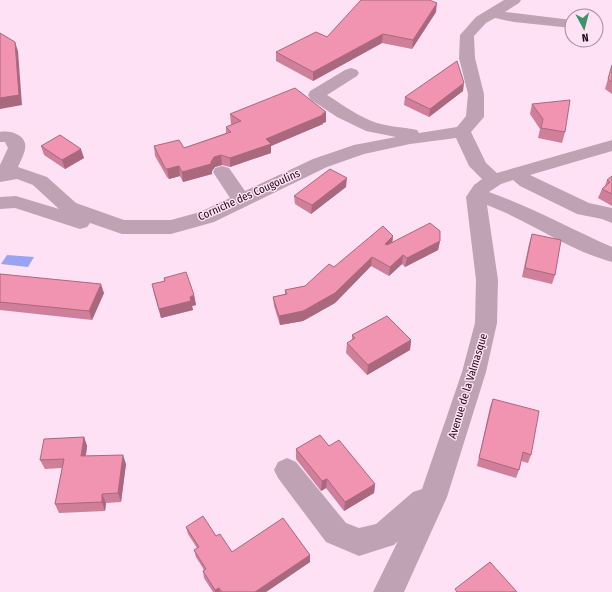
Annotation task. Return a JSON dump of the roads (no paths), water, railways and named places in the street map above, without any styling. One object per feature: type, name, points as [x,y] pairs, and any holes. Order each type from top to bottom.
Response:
[{"type":"street","points":[[514,0],[481,20],[467,35],[467,58],[476,94],[475,117],[462,132],[478,166],[496,183],[512,207],[562,233],[612,255]]},
{"type":"street","points":[[493,13],[514,18],[564,23]]},
{"type":"street","points":[[351,74],[316,95],[343,113],[372,127],[424,137]]},
{"type":"street","name":"Corniche des Cougoulins","points":[[3,176],[19,173],[40,181],[69,208],[122,227],[171,227],[207,217],[320,163],[360,149],[424,137],[462,132]]},
{"type":"street","points":[[0,137],[8,136],[16,140],[17,148],[3,176]]},
{"type":"street","points":[[496,183],[612,145]]},
{"type":"street","points":[[222,172],[241,200]]},
{"type":"street","points":[[496,183],[528,182],[584,209],[607,213],[612,216]]},
{"type":"street","name":"Avenue de la Valmasque","points":[[388,592],[429,508],[474,372],[486,324],[487,280],[476,197],[496,183]]},
{"type":"street","points":[[0,203],[16,202],[67,219],[94,224],[113,224]]},
{"type":"street","points":[[288,470],[336,533],[359,542],[384,535],[423,501],[433,497]]},
{"type":"water","points":[[7,255],[34,257],[28,267],[1,264]]}]
